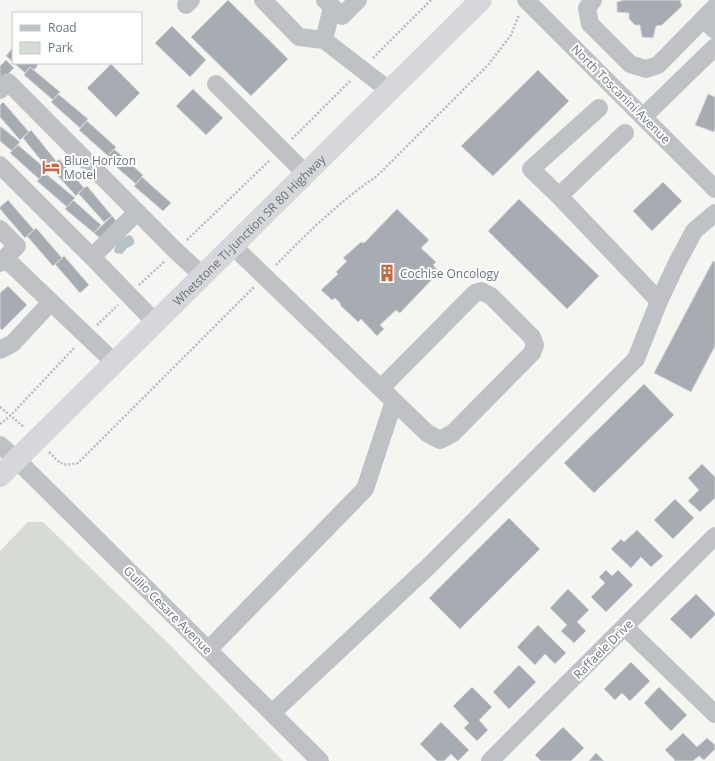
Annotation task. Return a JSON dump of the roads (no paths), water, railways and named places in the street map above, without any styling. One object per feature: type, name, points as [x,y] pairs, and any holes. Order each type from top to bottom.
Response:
[{"type":"highway","name":"Whetstone TI-Junction SR 80 Highway","points":[[0,476],[481,0]]},
{"type":"street","points":[[263,0],[299,37],[324,40],[390,91]]},
{"type":"street","points":[[328,3],[342,16],[358,0]]},
{"type":"street","points":[[593,0],[587,8],[590,24],[630,64],[646,69],[658,65],[711,19]]},
{"type":"street","points":[[324,40],[328,3]]},
{"type":"street","name":"North Toscanini Avenue","points":[[523,7],[643,117],[715,189]]},
{"type":"street","points":[[643,117],[715,47]]},
{"type":"street","points":[[0,90],[8,82],[176,251],[203,276]]},
{"type":"street","points":[[216,84],[306,174]]},
{"type":"street","points":[[599,108],[531,169],[659,300]]},
{"type":"street","points":[[559,196],[625,133]]},
{"type":"street","points":[[0,165],[156,323]]},
{"type":"street","points":[[92,257],[137,212]]},
{"type":"street","points":[[272,713],[430,565],[636,359],[659,300],[694,231],[715,213]]},
{"type":"street","points":[[0,230],[17,246],[3,261],[51,302],[115,363]]},
{"type":"street","points":[[233,246],[427,433],[440,440],[453,433],[532,353],[535,344],[532,337],[491,296],[481,292],[474,293],[381,388]]},
{"type":"street","points":[[0,350],[13,343],[51,302]]},
{"type":"street","points":[[208,650],[365,489],[394,402]]},
{"type":"street","name":"Guilio Cesare Avenue","points":[[0,445],[17,460],[320,761]]},
{"type":"street","name":"Raffaele Drive","points":[[490,761],[715,536]]},
{"type":"street","points":[[625,627],[715,714]]},
{"type":"place","name":"Blue Horizon Motel","points":[[51,167]]},
{"type":"place","name":"Cochise Oncology","points":[[387,273]]}]
